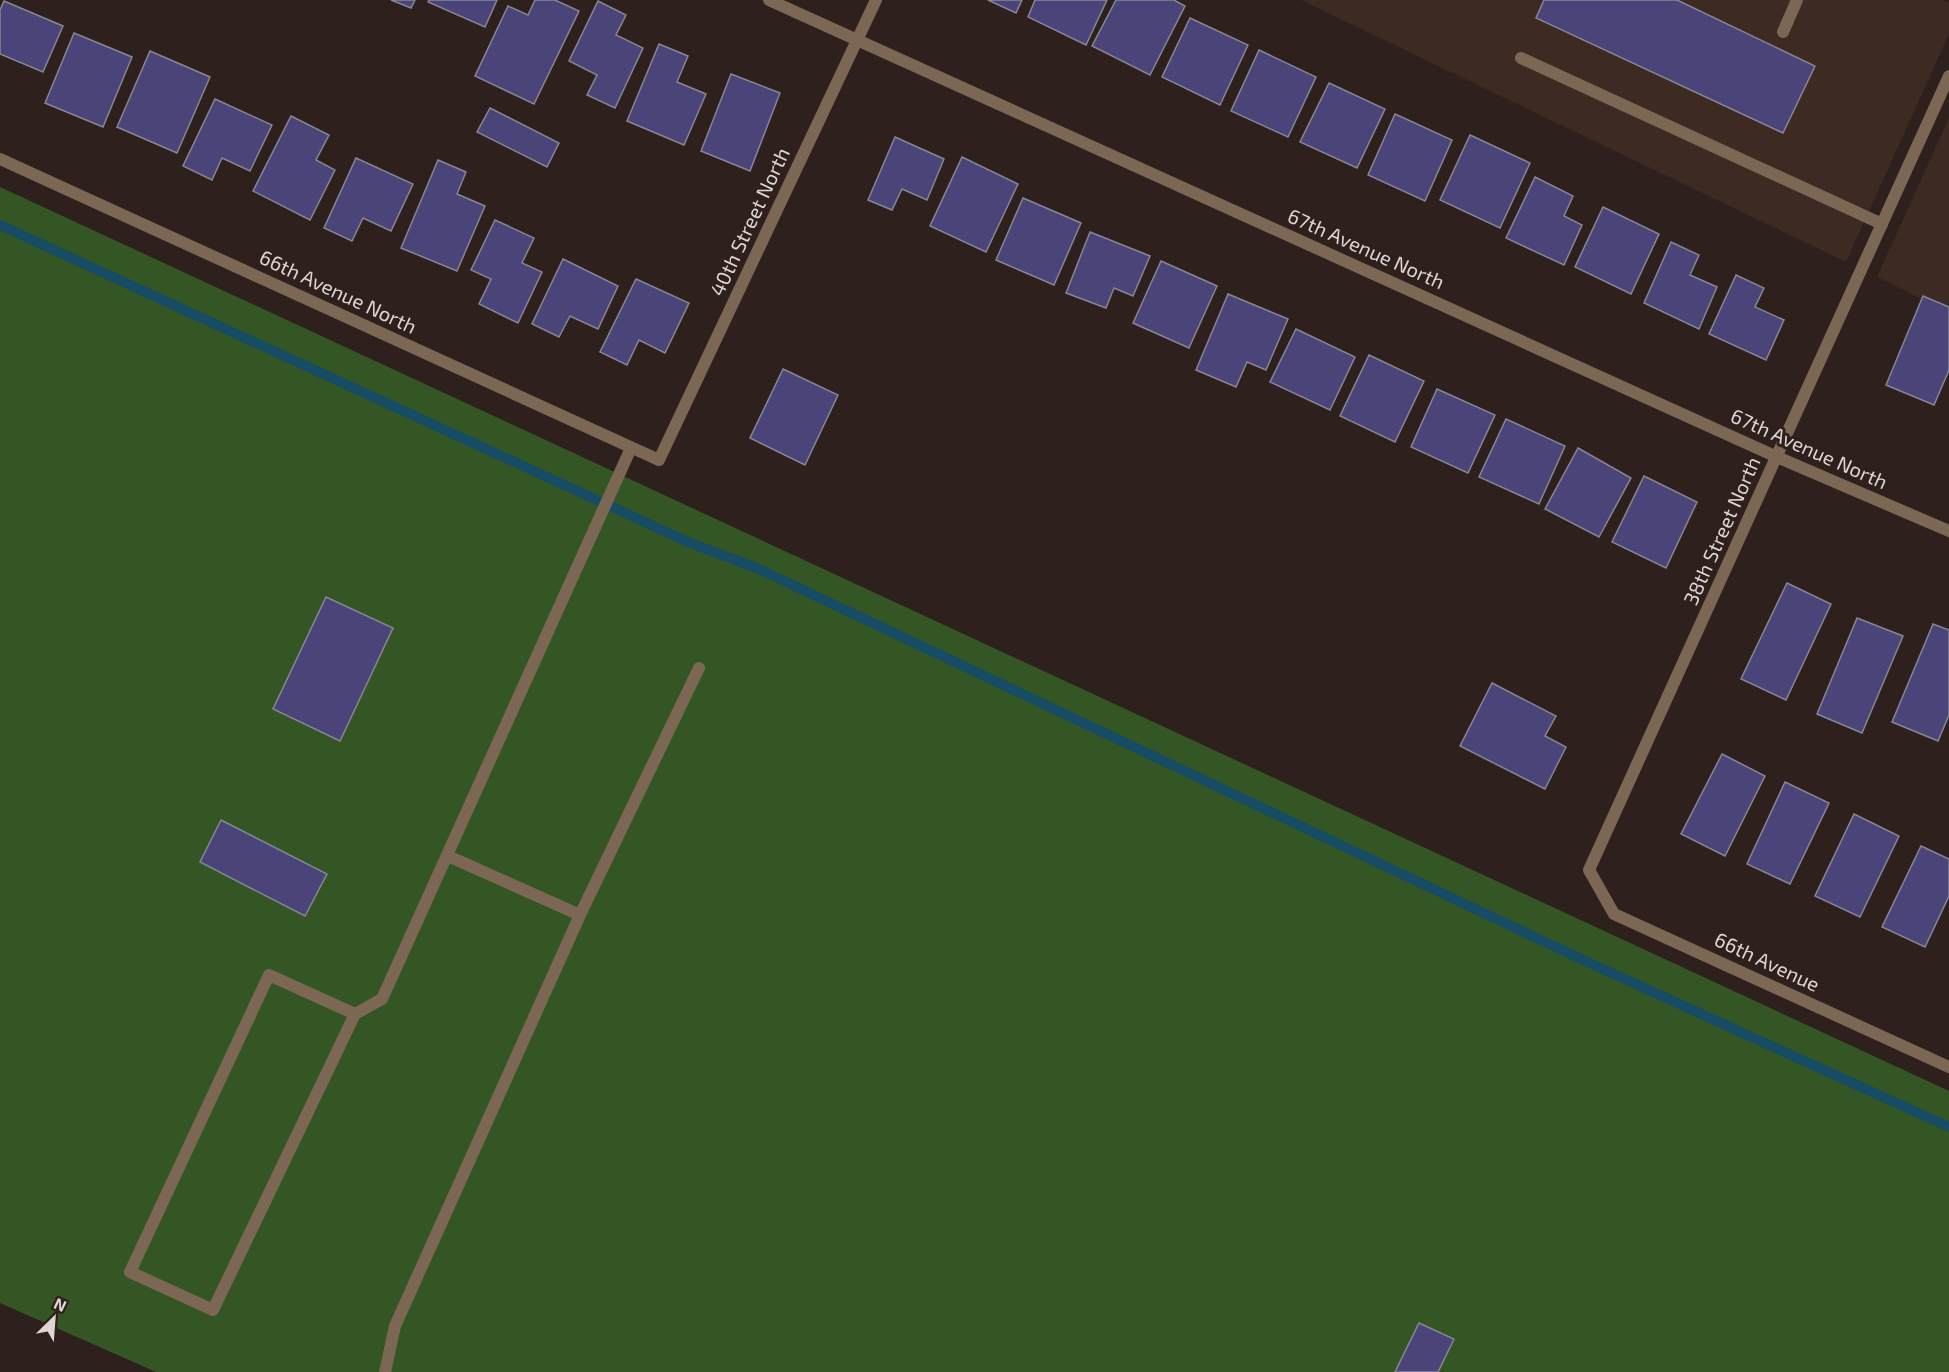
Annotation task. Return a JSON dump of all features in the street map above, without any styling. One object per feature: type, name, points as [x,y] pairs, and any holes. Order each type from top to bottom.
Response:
[{"type":"street","name":"67th Avenue North","points":[[769,0],[1777,457],[1949,531]]},
{"type":"street","name":"40th Street North","points":[[659,460],[876,0]]},
{"type":"street","points":[[1783,32],[1797,0]]},
{"type":"street","points":[[1521,58],[1882,224]]},
{"type":"street","name":"38th Street North","points":[[1589,870],[1949,76]]},
{"type":"street","name":"66th Avenue North","points":[[0,159],[659,460]]},
{"type":"street","points":[[356,1014],[269,975],[130,1272],[213,1310],[356,1014],[382,999],[631,448]]},
{"type":"street","points":[[385,1372],[395,1326],[580,915],[699,668]]},
{"type":"street","points":[[448,855],[580,915]]},
{"type":"street","name":"66th Avenue","points":[[1589,870],[1614,914],[1949,1067]]},
{"type":"shaded area","points":[[1301,0],[1942,0],[1949,3],[1949,34],[1846,262]]},
{"type":"shaded area","points":[[1949,118],[1949,312],[1877,277]]},
{"type":"green space","points":[[0,187],[1949,1091],[1949,1372],[156,1372],[0,1303]]},
{"type":"building","points":[[391,0],[415,0],[411,8]]},
{"type":"building","points":[[429,0],[497,0],[485,27],[428,2]]},
{"type":"building","points":[[535,0],[555,0],[579,11],[534,104],[475,76],[508,6],[528,15]]},
{"type":"building","points":[[988,0],[1022,0],[1016,13]]},
{"type":"building","points":[[1035,0],[1107,0],[1086,45],[1028,17]]},
{"type":"building","points":[[1116,0],[1174,0],[1185,6],[1150,75],[1092,46]]},
{"type":"building","points":[[1544,0],[1677,0],[1815,66],[1783,133],[1536,18]]},
{"type":"building","points":[[4,1],[63,26],[43,72],[0,54],[0,10]]},
{"type":"building","points":[[598,1],[626,15],[616,35],[643,48],[615,108],[587,95],[597,75],[569,61]]},
{"type":"building","points":[[1190,18],[1248,45],[1220,105],[1162,77]]},
{"type":"building","points":[[74,33],[132,57],[103,127],[45,103]]},
{"type":"building","points":[[659,44],[688,56],[677,82],[706,94],[684,145],[627,121]]},
{"type":"building","points":[[1259,50],[1316,77],[1288,137],[1231,111]]},
{"type":"building","points":[[150,51],[210,77],[177,153],[117,127]]},
{"type":"building","points":[[731,74],[780,93],[750,171],[701,151]]},
{"type":"building","points":[[1329,83],[1385,109],[1357,168],[1300,142]]},
{"type":"building","points":[[215,99],[272,125],[250,171],[222,158],[212,180],[183,166]]},
{"type":"building","points":[[490,108],[559,143],[547,167],[477,132]]},
{"type":"building","points":[[1395,114],[1452,140],[1425,201],[1368,175]]},
{"type":"building","points":[[291,116],[329,135],[316,160],[335,170],[310,220],[253,191]]},
{"type":"building","points":[[1470,135],[1530,163],[1500,228],[1440,200]]},
{"type":"building","points":[[895,137],[944,159],[927,200],[902,189],[892,210],[868,200]]},
{"type":"building","points":[[962,157],[1018,184],[986,252],[930,226]]},
{"type":"building","points":[[356,158],[413,184],[391,231],[363,218],[352,241],[324,228]]},
{"type":"building","points":[[438,160],[466,172],[457,194],[485,206],[457,271],[401,248]]},
{"type":"building","points":[[1535,177],[1573,196],[1564,216],[1582,225],[1564,265],[1506,238]]},
{"type":"building","points":[[1023,198],[1081,223],[1054,285],[996,260]]},
{"type":"building","points":[[1603,207],[1659,234],[1631,294],[1575,267]]},
{"type":"building","points":[[495,220],[534,238],[522,263],[542,272],[518,323],[479,304],[491,279],[471,270]]},
{"type":"building","points":[[1090,232],[1150,256],[1133,296],[1114,288],[1106,308],[1066,293]]},
{"type":"building","points":[[1671,242],[1699,255],[1690,275],[1717,287],[1699,329],[1644,303]]},
{"type":"building","points":[[563,259],[618,286],[598,329],[570,316],[559,337],[532,324]]},
{"type":"building","points":[[1161,261],[1217,286],[1189,348],[1133,323]]},
{"type":"building","points":[[1736,275],[1764,288],[1755,307],[1784,320],[1766,360],[1709,334]]},
{"type":"building","points":[[636,279],[689,303],[665,353],[639,340],[627,365],[600,352]]},
{"type":"building","points":[[1228,294],[1288,319],[1266,370],[1247,362],[1236,387],[1196,370]]},
{"type":"building","points":[[1923,296],[1949,307],[1949,370],[1934,405],[1886,385]]},
{"type":"building","points":[[1296,329],[1355,357],[1330,410],[1270,382]]},
{"type":"building","points":[[1369,355],[1424,381],[1395,442],[1340,416]]},
{"type":"building","points":[[783,369],[838,395],[805,465],[750,438]]},
{"type":"building","points":[[1437,389],[1495,415],[1468,473],[1411,447]]},
{"type":"building","points":[[1506,419],[1565,446],[1539,504],[1479,477]]},
{"type":"building","points":[[1578,448],[1631,478],[1599,537],[1545,509]]},
{"type":"building","points":[[1644,476],[1697,502],[1666,568],[1612,542]]},
{"type":"building","points":[[1787,583],[1831,604],[1786,700],[1741,679]]},
{"type":"building","points":[[326,597],[393,628],[340,741],[273,709]]},
{"type":"building","points":[[1857,618],[1903,636],[1862,733],[1817,714]]},
{"type":"building","points":[[1933,624],[1949,630],[1949,715],[1938,741],[1892,722]]},
{"type":"building","points":[[1492,683],[1556,716],[1545,736],[1566,747],[1545,789],[1460,746]]},
{"type":"building","points":[[1722,754],[1765,776],[1725,856],[1681,834]]},
{"type":"building","points":[[1785,782],[1829,803],[1790,884],[1747,864]]},
{"type":"building","points":[[1854,814],[1899,836],[1860,917],[1815,896]]},
{"type":"building","points":[[221,820],[327,874],[305,916],[200,862]]},
{"type":"building","points":[[1921,846],[1949,859],[1949,896],[1925,947],[1882,927]]},
{"type":"building","points":[[1419,1323],[1454,1339],[1438,1372],[1395,1372]]},
{"type":"waterway","points":[[0,225],[688,542],[759,569],[1583,960],[1949,1127]]}]
